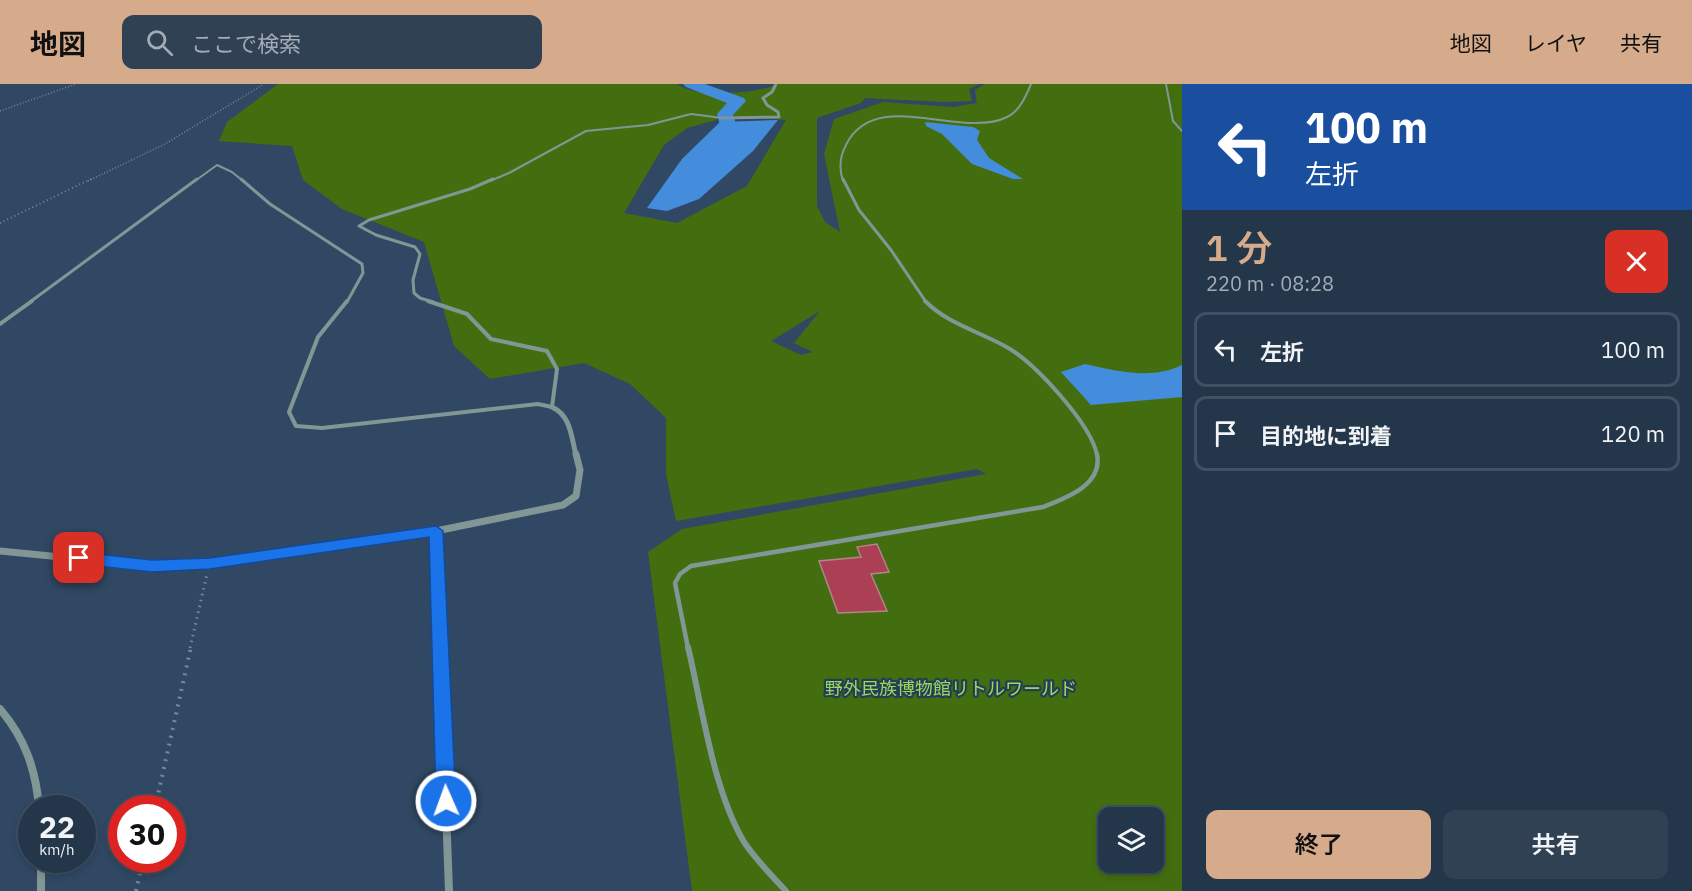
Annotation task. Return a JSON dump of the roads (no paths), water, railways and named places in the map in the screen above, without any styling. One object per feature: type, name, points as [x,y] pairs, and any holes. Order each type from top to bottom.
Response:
[{"type":"street","points":[[722,118],[779,117],[778,112],[767,105],[763,99],[772,92],[776,84]]},
{"type":"street","points":[[0,551],[152,566],[210,564],[436,531],[537,512],[563,505],[576,496],[580,470],[567,419],[563,412],[552,407]]},
{"type":"street","points":[[436,531],[449,891]]},
{"type":"street","points":[[0,708],[26,744],[39,795]]},
{"type":"street","points":[[41,873],[41,891]]},
{"type":"lane","points":[[786,891],[760,863],[744,841],[730,810],[713,753],[684,632],[675,583],[680,574],[691,566],[708,562],[1043,507],[1075,495],[1090,481],[1098,464],[1098,452],[1095,441],[1076,415],[1022,357],[951,320],[930,306],[859,208],[840,173],[843,149],[848,139],[869,121],[890,117],[970,123],[1000,119],[1008,117],[1014,111],[1031,84]]},
{"type":"lane","points":[[1166,84],[1173,121],[1182,130]]},
{"type":"lane","points":[[0,324],[217,165],[232,172],[270,204],[362,264],[363,273],[344,307],[318,337],[289,412],[296,426],[322,428],[538,404],[552,407],[557,369],[547,351],[491,339],[467,314],[420,298],[414,293],[413,280],[420,254],[415,247],[376,235],[358,226],[369,220],[470,189],[509,173],[586,131],[648,125],[692,114],[722,118]]},
{"type":"water","points":[[778,120],[753,151],[699,199],[667,211],[647,208],[682,159],[720,122]]},
{"type":"water","points":[[925,122],[973,127],[980,131],[977,140],[989,158],[1023,179],[1013,179],[972,164],[942,134],[926,126]]},
{"type":"water","points":[[1085,364],[1134,373],[1159,372],[1182,365],[1182,397],[1091,405],[1061,372]]},
{"type":"waterway","points":[[691,84],[738,101],[725,114],[733,141]]},
{"type":"park label","name":"野外民族博物館リトルワールド","points":[[951,688]]}]
